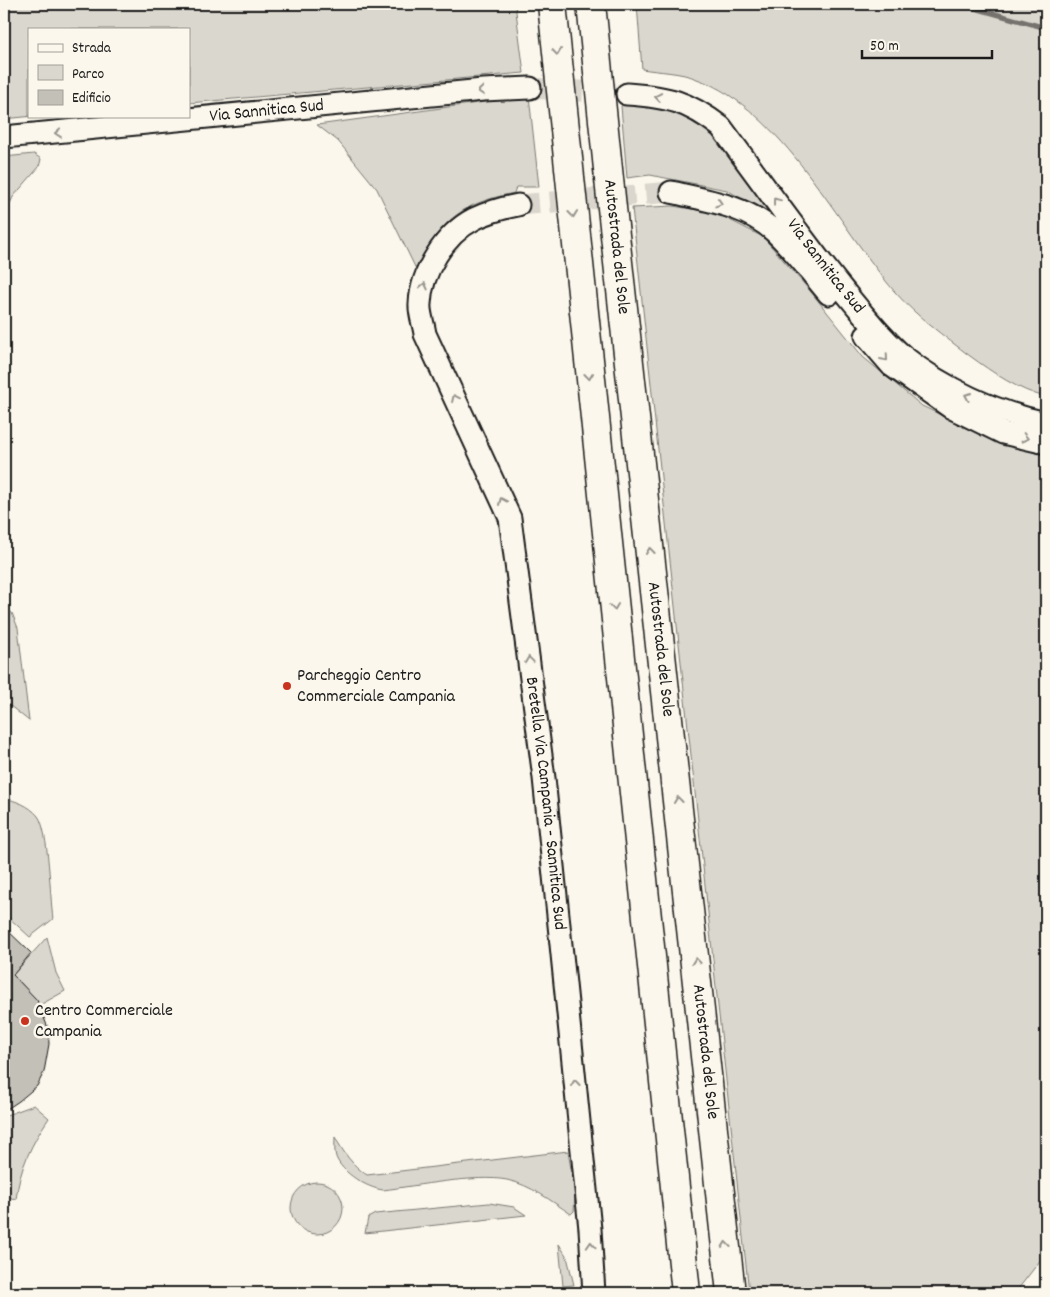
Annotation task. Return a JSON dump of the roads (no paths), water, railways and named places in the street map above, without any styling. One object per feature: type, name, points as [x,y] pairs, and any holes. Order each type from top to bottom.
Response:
[{"type":"highway","points":[[552,4],[686,1293]]},
{"type":"highway","name":"Autostrada del Sole","points":[[591,4],[614,234],[694,938],[731,1293]]},
{"type":"street","name":"Via Sannitica Sud","points":[[4,137],[483,90],[530,88]]},
{"type":"street","name":"Via Sannitica Sud","points":[[627,94],[680,102],[701,112],[721,127],[826,268],[860,310],[903,355],[960,392],[1013,416],[1046,423]]},
{"type":"street","name":"Via Sannitica Sud","points":[[671,192],[716,201],[741,210],[774,232],[892,366],[950,407],[1003,433],[1046,443]]},
{"type":"street","name":"Bretella Via Campania - Sannitica Sud","points":[[518,205],[495,210],[472,220],[455,232],[435,258],[425,278],[420,304],[425,334],[510,518],[544,778],[590,1229],[594,1293]]},
{"type":"waterway","points":[[960,4],[1046,28]]},
{"type":"tunnel","points":[[530,88],[627,94]]},
{"type":"tunnel","points":[[518,205],[671,192]]},
{"type":"place","name":"Parcheggio Centro Commerciale Campania","points":[[287,686]]},
{"type":"place","name":"Centro Commerciale Campania","points":[[25,1021]]}]
